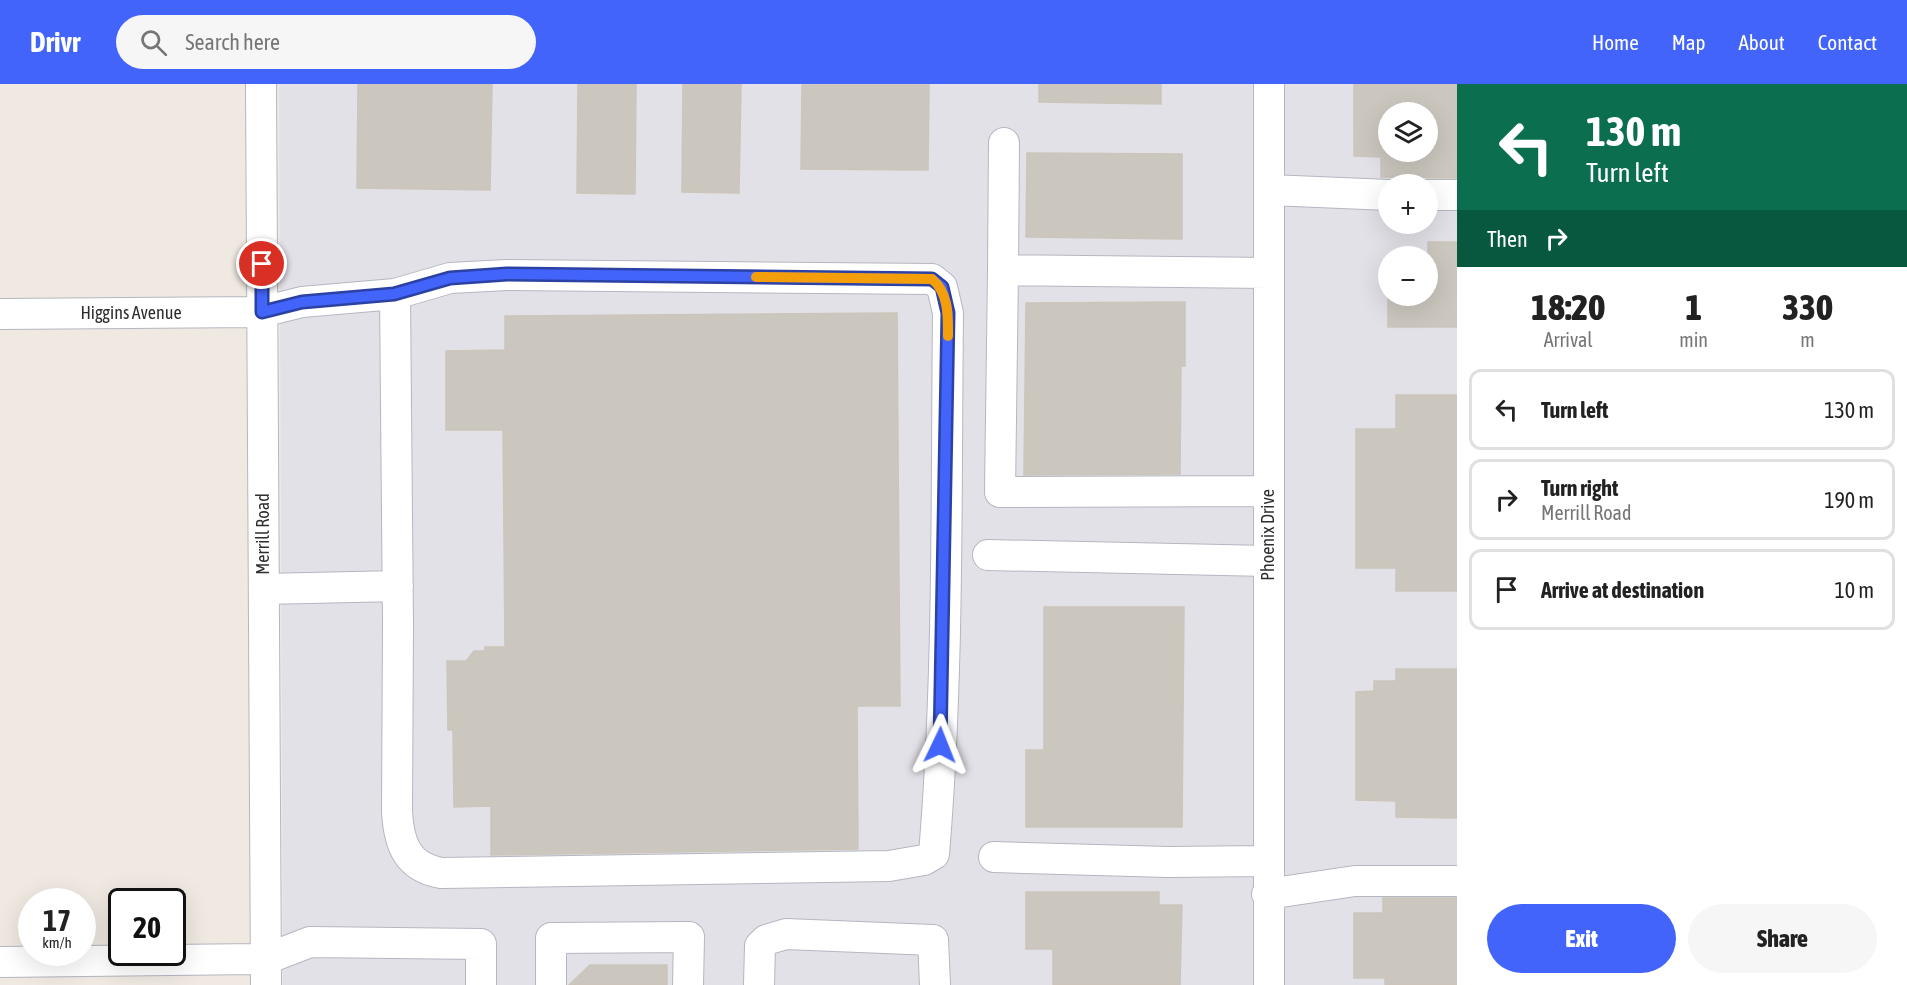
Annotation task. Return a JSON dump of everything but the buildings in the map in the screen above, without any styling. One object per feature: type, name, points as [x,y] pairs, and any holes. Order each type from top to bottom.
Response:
[{"type":"street","name":"Merrill Road","points":[[261,84],[266,972]]},
{"type":"street","name":"Phoenix Drive","points":[[1269,84],[1267,861],[1269,985]]},
{"type":"street","points":[[1004,143],[1000,492],[1268,491]]},
{"type":"street","points":[[1269,190],[1378,195]]},
{"type":"street","points":[[1438,195],[1457,195]]},
{"type":"street","points":[[1003,270],[1269,273]]},
{"type":"street","name":"Higgins Avenue","points":[[0,314],[262,312],[302,302],[394,294],[450,278],[507,274],[932,279],[942,287],[948,313],[945,591],[939,789],[934,854],[924,860],[890,866],[441,873],[424,870],[413,860],[398,835],[398,586]]},
{"type":"street","points":[[264,589],[398,586],[394,294]]},
{"type":"street","points":[[988,555],[1268,561]]},
{"type":"street","points":[[994,857],[1168,862],[1267,861]]},
{"type":"street","points":[[1267,894],[1355,881],[1457,881]]},
{"type":"street","points":[[759,985],[759,946],[766,940],[786,934],[933,940],[935,985]]},
{"type":"street","points":[[551,985],[551,938],[689,937],[688,985]]},
{"type":"street","points":[[0,962],[266,972],[310,942],[481,944],[481,985]]},
{"type":"shaded area","points":[[279,84],[1457,84],[1457,985],[283,985]]},
{"type":"slow traffic","points":[[756,277],[932,279],[942,287],[948,313],[948,336]]},
{"type":"route","points":[[262,264],[262,312],[302,302],[394,294],[450,278],[507,274],[932,279],[942,287],[948,313],[945,591],[940,745]]}]
